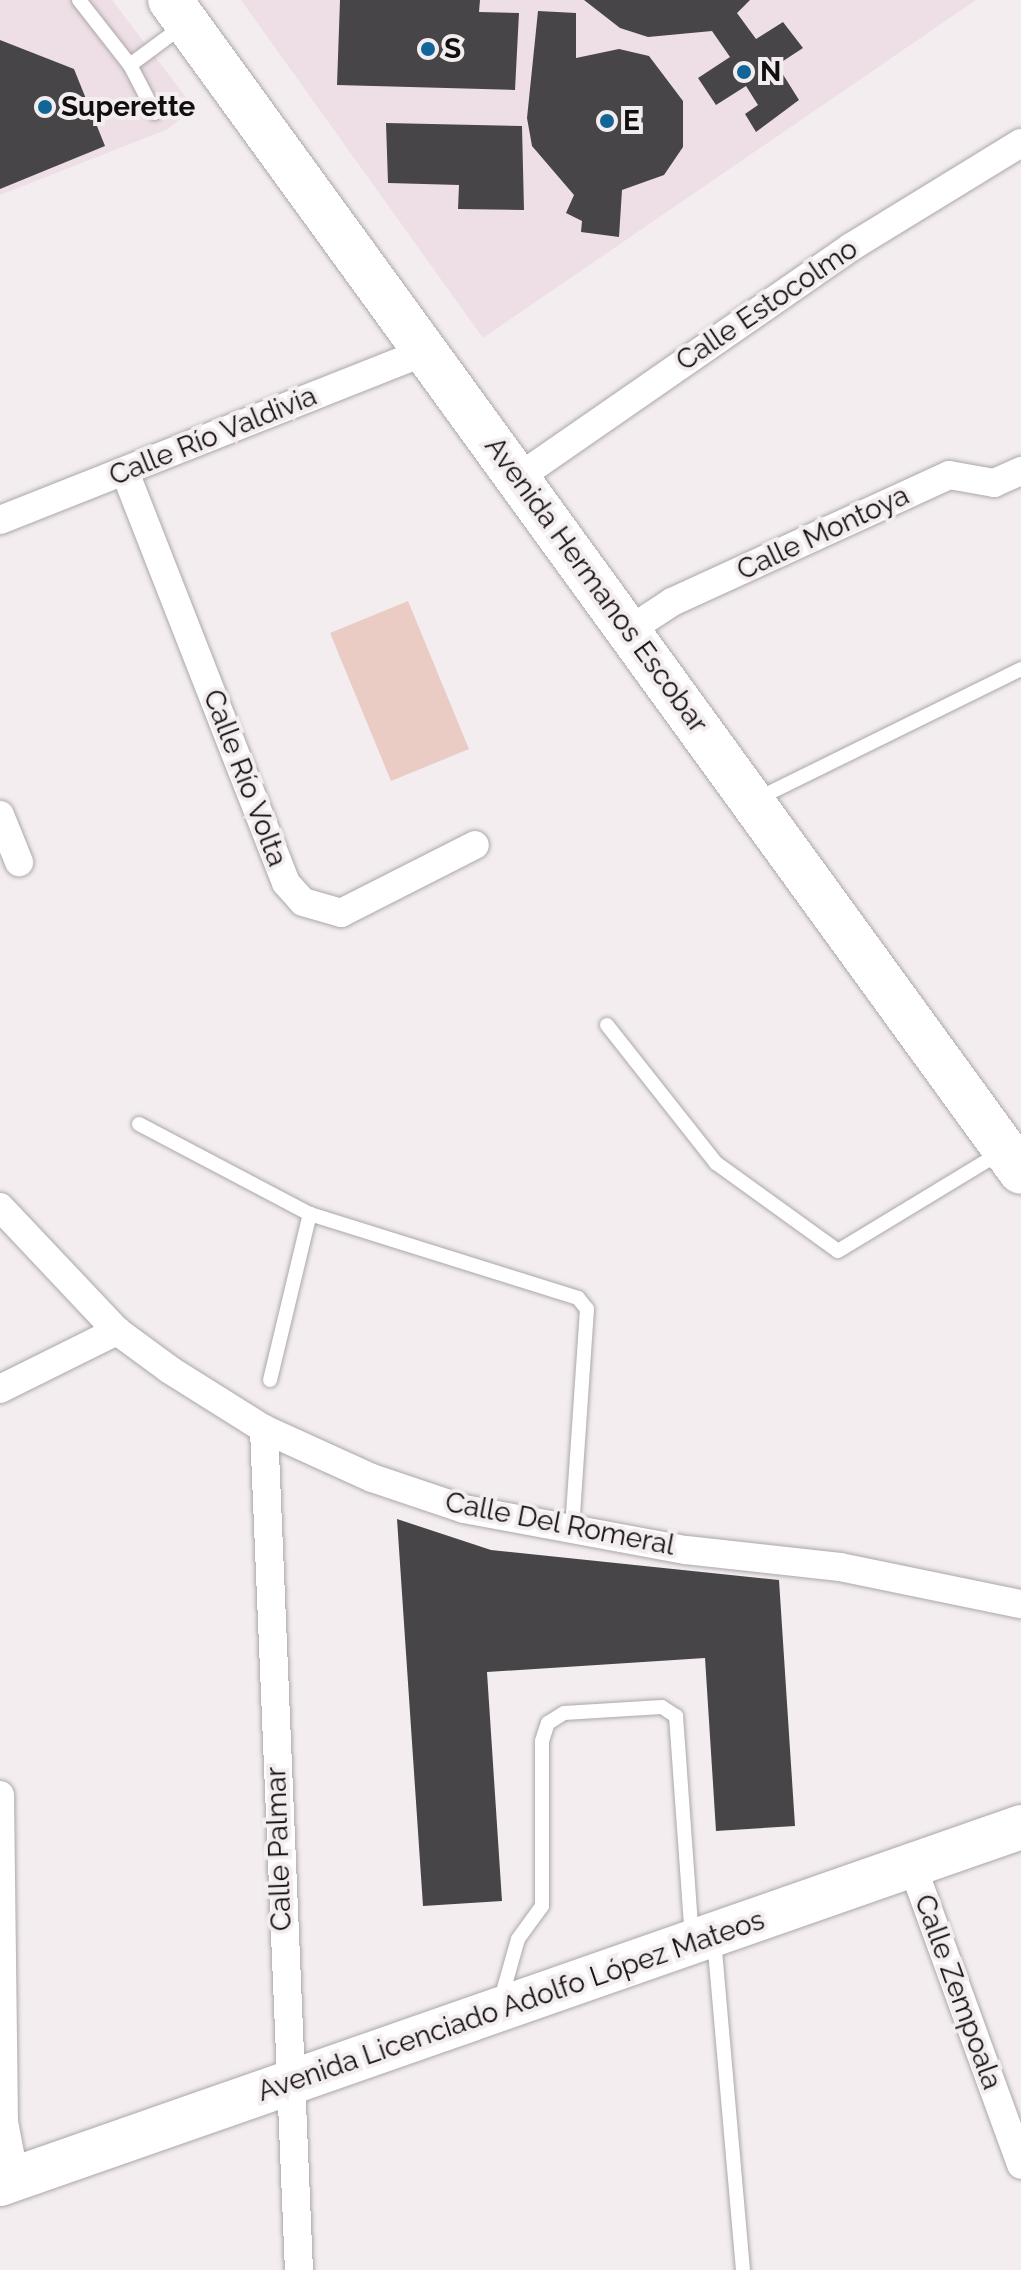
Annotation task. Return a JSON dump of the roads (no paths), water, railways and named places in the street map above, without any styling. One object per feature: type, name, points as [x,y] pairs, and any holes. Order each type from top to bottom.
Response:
[{"type":"main road","name":"Avenida Hermanos Escobar","points":[[178,11],[631,629],[752,802],[1017,1166]]},
{"type":"main road","name":"Avenida Licenciado Adolfo López Mateos","points":[[8,2181],[1021,1827]]},
{"type":"street","name":"Calle Estocolmo","points":[[519,477],[851,247],[1021,143]]},
{"type":"street","name":"Calle Río Valdivia","points":[[0,520],[426,351]]},
{"type":"street","name":"Calle Montoya","points":[[631,629],[672,602],[949,475],[994,483],[1021,471]]},
{"type":"street","name":"Calle Río Volta","points":[[125,472],[286,883],[303,902],[341,913],[475,845]]},
{"type":"street","points":[[0,815],[19,862]]},
{"type":"street","name":"Calle Del Romeral","points":[[0,1207],[117,1331],[264,1429],[464,1509],[572,1529],[840,1567],[1021,1604]]},
{"type":"street","points":[[0,1389],[117,1331]]},
{"type":"street","name":"Calle Palmar","points":[[264,1429],[288,2083],[299,2270]]},
{"type":"street","points":[[0,1795],[4,2122],[8,2181]]},
{"type":"street","name":"Calle Zempoala","points":[[912,1865],[1021,2165]]},
{"type":"lane","points":[[79,0],[130,65],[155,113]]},
{"type":"lane","points":[[130,65],[178,11]]},
{"type":"lane","points":[[752,802],[1021,669]]},
{"type":"lane","points":[[607,1025],[716,1163],[838,1251],[1017,1166]]},
{"type":"lane","points":[[139,1124],[310,1214],[557,1286],[587,1309],[572,1529]]},
{"type":"lane","points":[[270,1380],[310,1214]]},
{"type":"lane","points":[[499,2007],[518,1939],[542,1906],[542,1741],[548,1723],[564,1713],[662,1707],[676,1716],[743,2270]]},
{"type":"place","name":"S","points":[[428,49]]},
{"type":"place","name":"N","points":[[744,72]]},
{"type":"place","name":"Superette","points":[[45,107]]},
{"type":"place","name":"E","points":[[607,121]]}]
